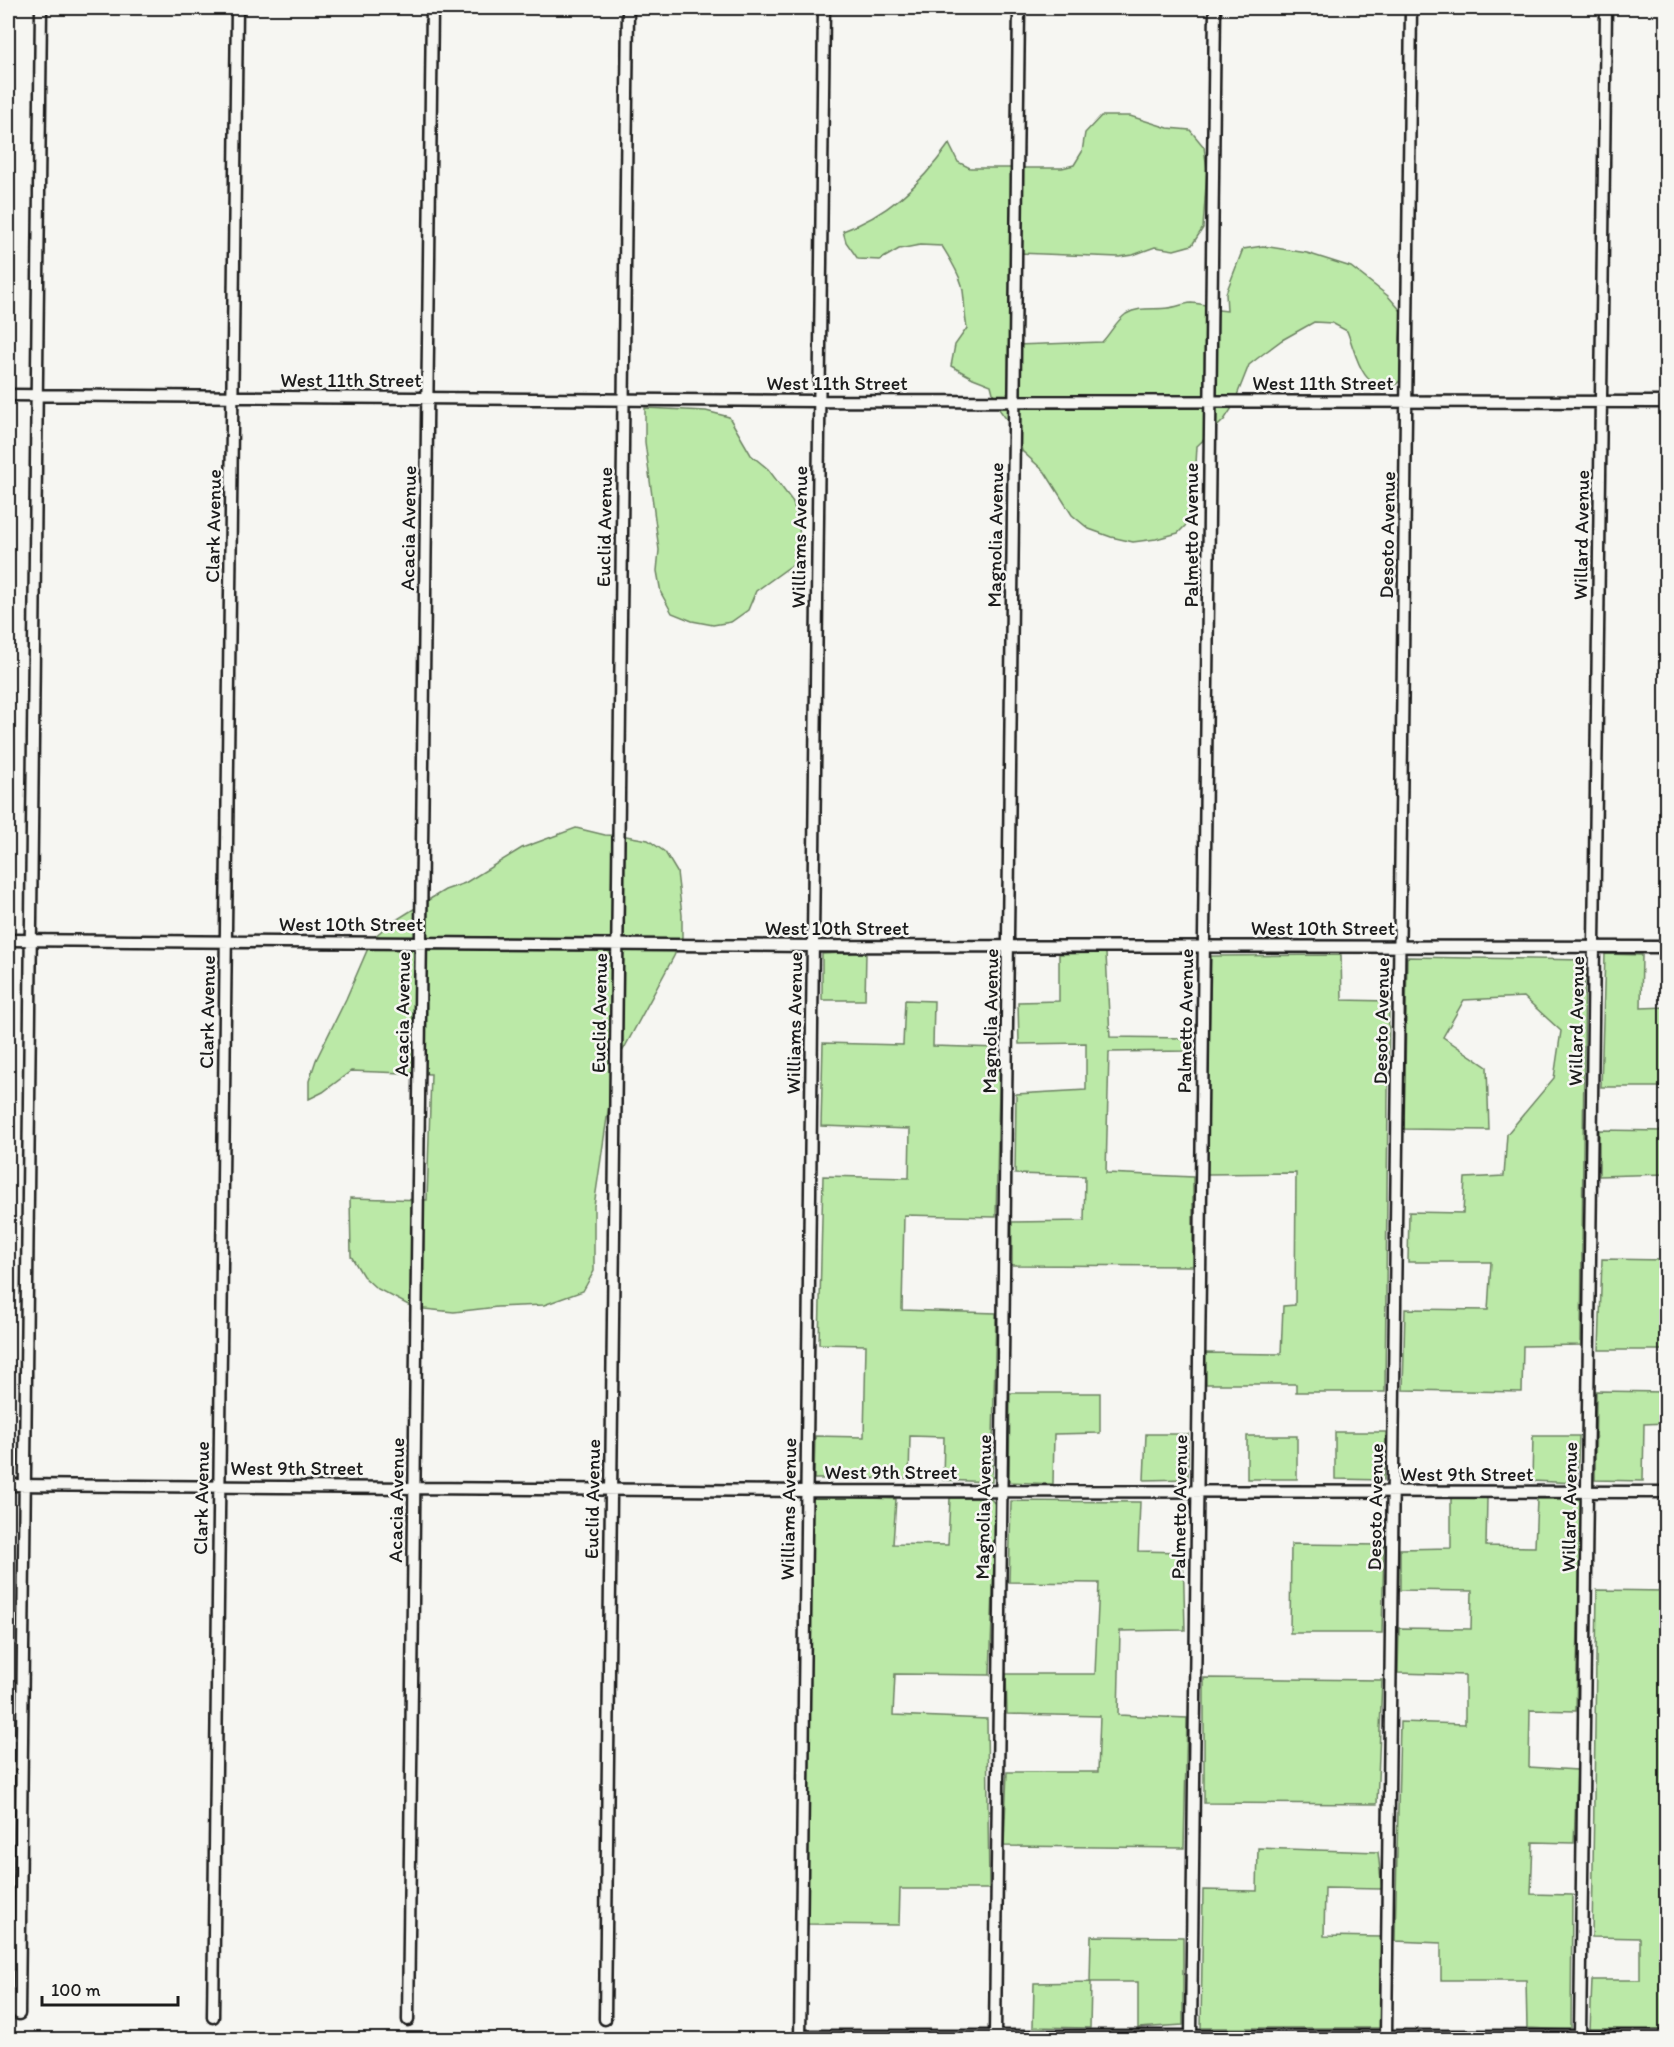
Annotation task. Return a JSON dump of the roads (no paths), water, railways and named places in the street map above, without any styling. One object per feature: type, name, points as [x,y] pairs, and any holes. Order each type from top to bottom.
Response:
[{"type":"street","points":[[19,2014],[41,8]]},
{"type":"street","name":"Clark Avenue","points":[[213,2017],[237,8]]},
{"type":"street","name":"Acacia Avenue","points":[[408,2020],[432,8]]},
{"type":"street","name":"Euclid Avenue","points":[[604,2019],[628,8]]},
{"type":"street","name":"Williams Avenue","points":[[800,2038],[824,8]]},
{"type":"street","name":"Magnolia Avenue","points":[[995,2035],[1020,8]]},
{"type":"street","name":"Palmetto Avenue","points":[[1191,2035],[1215,8]]},
{"type":"street","name":"Desoto Avenue","points":[[1386,2036],[1411,8]]},
{"type":"street","name":"Willard Avenue","points":[[1580,2036],[1606,8]]},
{"type":"street","name":"West 11th Street","points":[[8,395],[819,401],[1666,402]]},
{"type":"street","name":"West 10th Street","points":[[8,940],[813,946],[1666,947]]},
{"type":"street","name":"West 9th Street","points":[[8,1485],[807,1491],[1666,1492]]},
{"type":"street","points":[[800,2038],[995,2035],[1666,2036]]},
{"type":"water","points":[[8,2037],[29,2037],[356,2039],[8,2040]]}]
